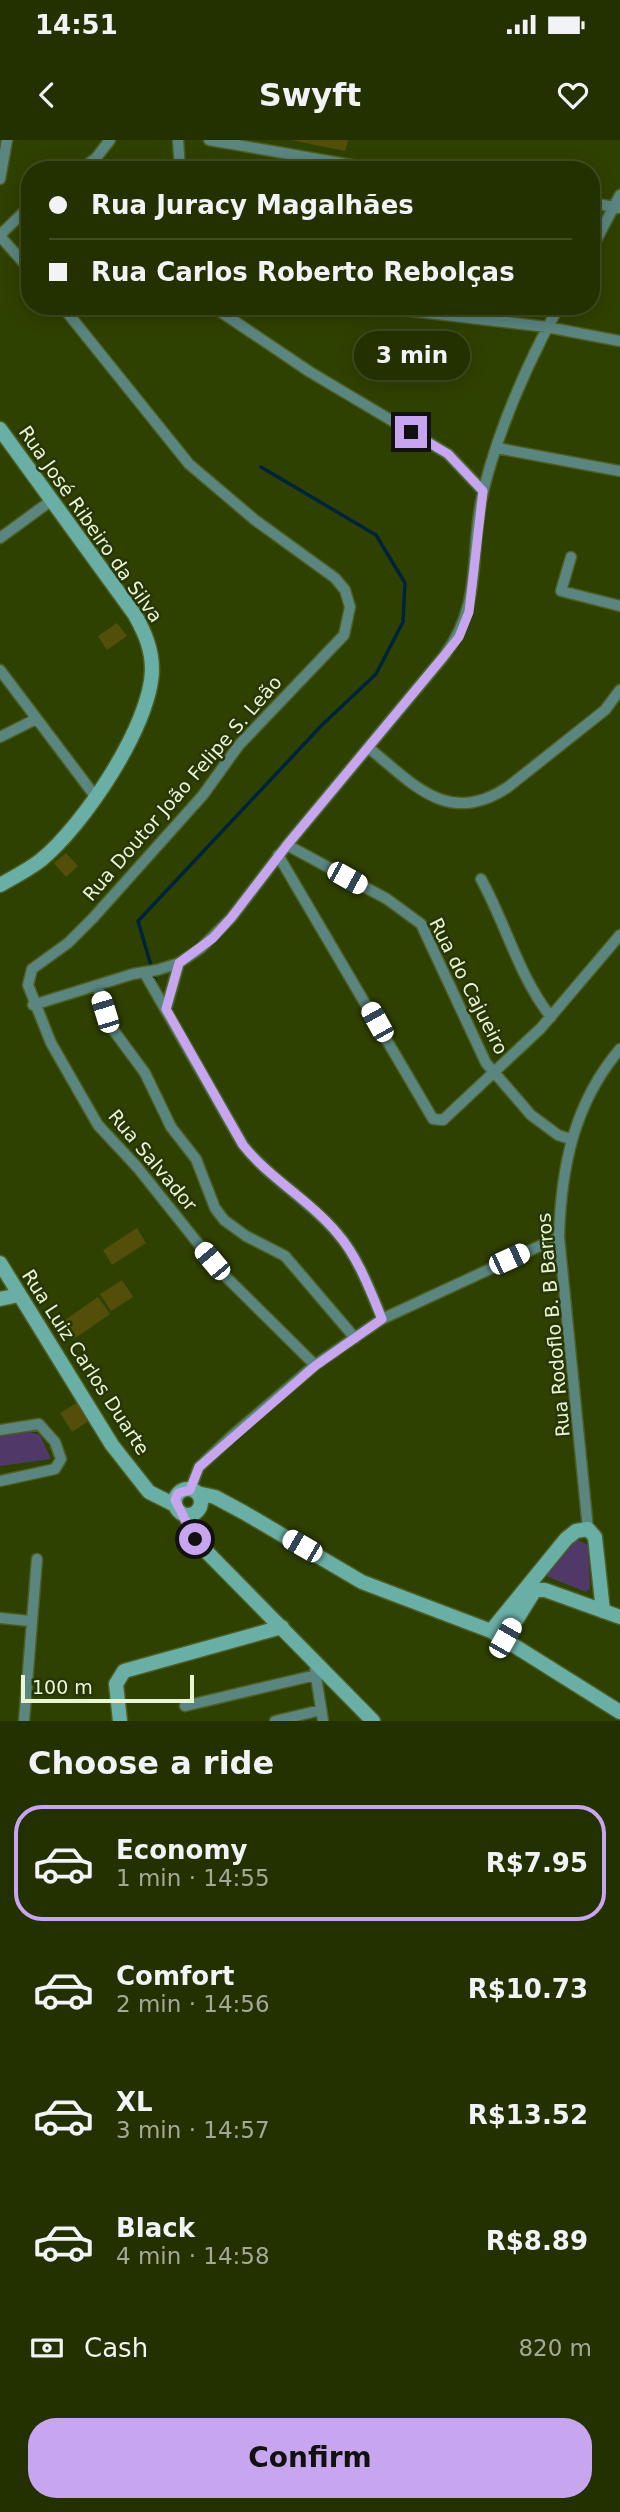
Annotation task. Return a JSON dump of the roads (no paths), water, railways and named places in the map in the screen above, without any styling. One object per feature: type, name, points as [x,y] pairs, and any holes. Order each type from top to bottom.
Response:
[{"type":"street","points":[[0,179],[7,140]]},
{"type":"street","points":[[92,161],[110,140]]},
{"type":"street","points":[[177,140],[179,161]]},
{"type":"street","points":[[209,140],[328,161]]},
{"type":"street","points":[[277,152],[280,140]]},
{"type":"street","points":[[600,235],[617,207],[620,195]]},
{"type":"street","points":[[21,215],[0,236],[21,260]]},
{"type":"street","name":"Rua Doutor João Felipe S. Leão","points":[[28,985],[32,969],[68,943],[93,918],[203,796],[239,745],[280,700],[333,649],[349,623],[350,607],[345,590],[335,578],[255,520],[189,464],[69,315]]},
{"type":"street","points":[[225,315],[310,372],[448,454],[483,491]]},
{"type":"street","points":[[445,315],[547,327],[620,341]]},
{"type":"street","points":[[33,1005],[179,963],[213,938],[278,855],[444,656],[464,626],[483,491],[497,448],[554,315]]},
{"type":"street","name":"Rua José Ribeiro da Silva","points":[[0,429],[135,615],[148,640],[152,673],[138,728],[94,796]]},
{"type":"street","points":[[497,448],[620,471]]},
{"type":"street","points":[[0,538],[52,500]]},
{"type":"street","points":[[571,557],[561,592],[620,606]]},
{"type":"street","points":[[0,670],[94,796],[64,837],[41,859],[0,885]]},
{"type":"street","points":[[369,748],[433,798],[472,805],[493,797],[508,787],[605,710],[620,690]]},
{"type":"street","points":[[0,737],[36,719]]},
{"type":"street","name":"Rua do Cajueiro","points":[[287,845],[387,900],[421,925],[474,1041],[495,1073],[538,1121],[558,1135],[570,1139]]},
{"type":"street","points":[[278,855],[433,1119],[443,1120],[495,1073],[551,1017],[620,935]]},
{"type":"street","points":[[481,879],[503,920],[537,999],[551,1017]]},
{"type":"street","points":[[166,1009],[179,963]]},
{"type":"street","points":[[144,972],[243,1145],[257,1162],[337,1233],[353,1256],[382,1319]]},
{"type":"street","name":"Rua Salvador","points":[[28,985],[33,1005],[98,1125],[137,1167],[221,1272],[315,1366]]},
{"type":"street","points":[[97,985],[114,1031],[145,1073],[171,1126],[196,1159],[215,1208],[240,1233],[285,1256],[355,1338]]},
{"type":"street","name":"Rua Rodoflo B. B Barros","points":[[588,1529],[559,1237],[562,1177],[570,1139],[594,1086],[620,1049]]},
{"type":"street","points":[[186,1510],[200,1502],[193,1492],[199,1467],[315,1366],[382,1319],[559,1237]]},
{"type":"street","name":"Rua Luiz Carlos Duarte","points":[[0,1263],[112,1446],[149,1492],[186,1510]]},
{"type":"street","points":[[0,1299],[19,1295]]},
{"type":"street","points":[[0,1430],[38,1424],[55,1442],[61,1459],[55,1469],[0,1481]]},
{"type":"street","points":[[373,1721],[315,1668],[282,1627],[195,1539],[178,1493],[193,1492],[215,1497],[362,1582],[491,1631],[620,1712]]},
{"type":"street","points":[[186,1510],[231,1506]]},
{"type":"street","points":[[491,1631],[566,1539],[576,1531],[588,1529],[595,1537],[603,1611]]},
{"type":"street","points":[[24,1721],[37,1559]]},
{"type":"street","points":[[505,1638],[535,1590],[545,1590],[620,1617]]},
{"type":"street","points":[[0,1618],[30,1620]]},
{"type":"street","points":[[120,1721],[116,1684],[124,1671],[282,1627]]},
{"type":"street","points":[[185,1706],[315,1668]]},
{"type":"street","points":[[275,1721],[322,1715],[315,1668]]},
{"type":"waterway","points":[[157,986],[138,921],[322,725],[376,674],[403,622],[405,583],[376,535],[261,467]]}]
